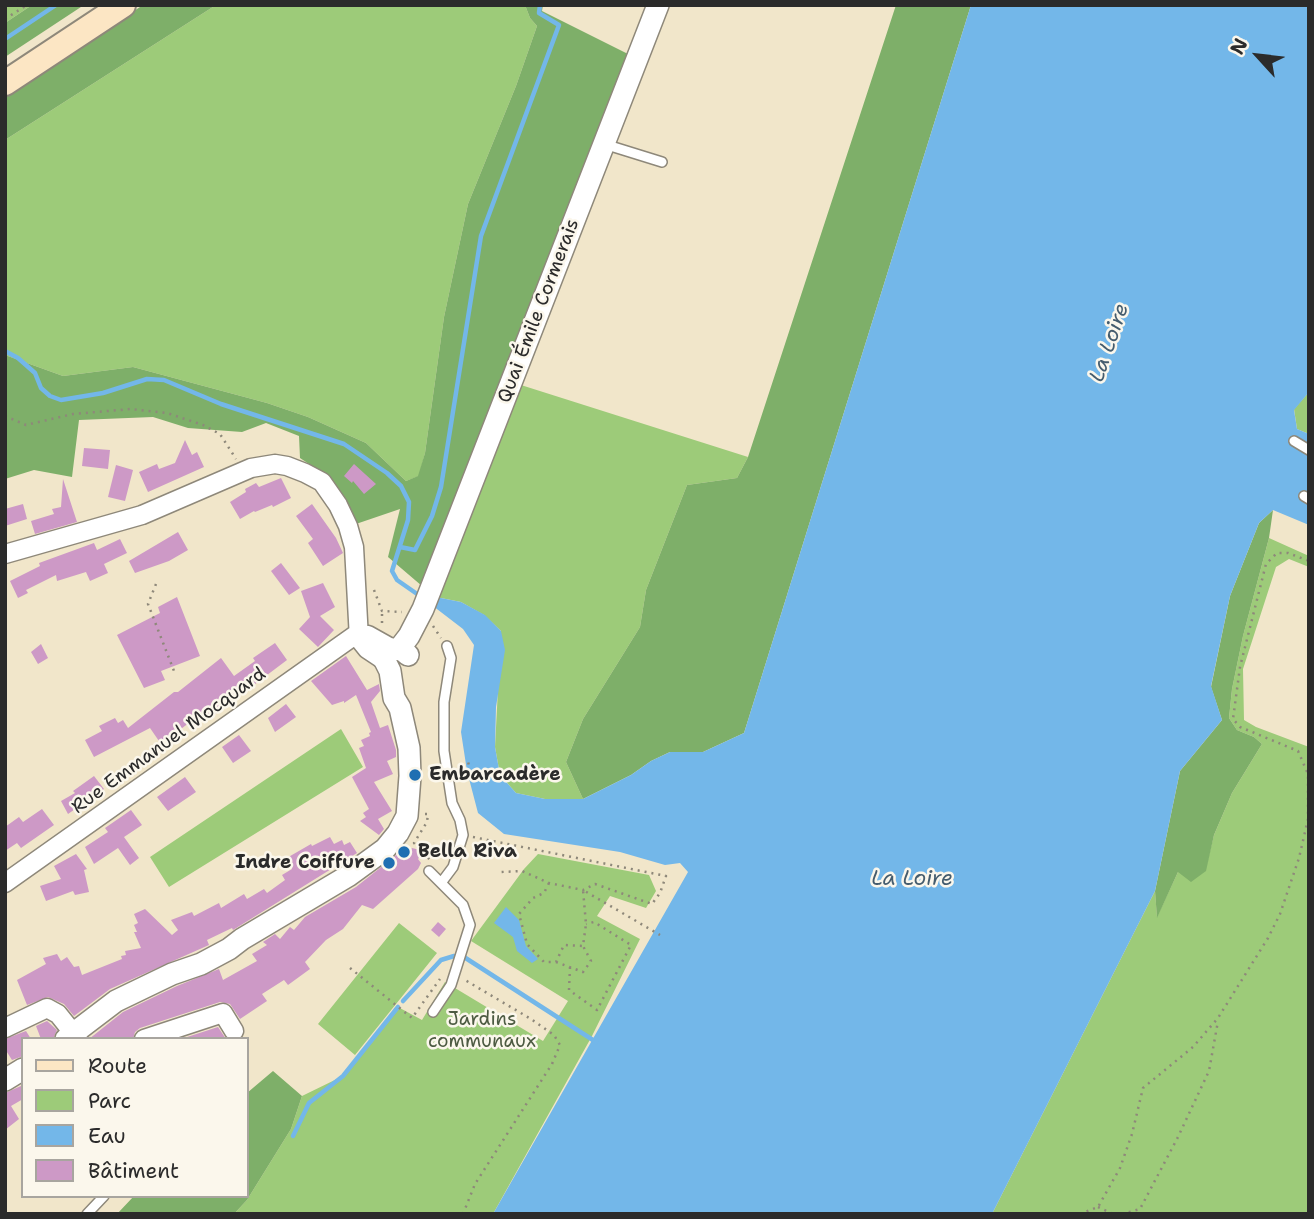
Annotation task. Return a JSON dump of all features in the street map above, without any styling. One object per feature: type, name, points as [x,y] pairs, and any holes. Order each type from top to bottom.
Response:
[{"type":"main road","points":[[5,83],[123,5]]},
{"type":"street","name":"Quai Émile Cormerais","points":[[397,660],[418,636],[415,612],[431,587],[658,5]]},
{"type":"street","points":[[5,554],[142,515],[263,465],[287,466],[313,477],[334,496],[348,526],[354,547],[358,633],[379,640],[397,660],[394,698],[400,708],[409,748],[407,816],[385,849],[348,876],[201,964],[172,974],[116,1000],[72,1037],[58,1014],[47,1008],[5,1028]]},
{"type":"street","name":"Rue Emmanuel Mocquard","points":[[5,883],[358,633]]},
{"type":"street","points":[[150,1037],[223,1013],[234,1031]]},
{"type":"street","points":[[5,1080],[21,1070]]},
{"type":"lane","points":[[604,144],[662,162]]},
{"type":"lane","points":[[1294,441],[1309,450]]},
{"type":"lane","points":[[441,883],[453,867],[463,835],[451,796],[444,751],[444,702],[451,658],[447,646]]},
{"type":"lane","points":[[432,868],[441,883],[463,905],[470,925],[450,985],[433,1012]]},
{"type":"lane","points":[[87,1214],[102,1198]]},
{"type":"path","points":[[5,19],[27,5]]},
{"type":"path","points":[[5,416],[26,425],[73,414],[131,408],[167,413],[204,425],[220,434],[231,448],[243,472]]},
{"type":"path","points":[[1080,1214],[1098,1207],[1120,1168],[1132,1134],[1143,1088],[1193,1047],[1218,1018],[1280,915],[1299,858],[1308,819],[1308,774],[1298,751],[1240,727],[1233,719],[1240,667],[1266,564],[1278,553],[1289,553],[1309,561]]},
{"type":"path","points":[[372,579],[374,592],[383,611],[415,612]]},
{"type":"path","points":[[156,584],[148,604],[174,671]]},
{"type":"path","points":[[455,776],[470,772],[468,761]]},
{"type":"path","points":[[463,835],[666,876],[660,893],[652,904],[595,884],[583,890]]},
{"type":"path","points":[[415,843],[432,868]]},
{"type":"path","points":[[501,872],[522,871],[549,883],[583,890],[660,935]]},
{"type":"path","points":[[549,883],[544,893],[533,898],[519,914],[527,944],[544,962],[556,962],[583,972],[591,961],[583,946],[586,924],[583,890]]},
{"type":"path","points":[[570,967],[569,990],[597,1010],[631,945],[594,922],[586,924]]},
{"type":"path","points":[[556,962],[564,945],[583,946]]},
{"type":"path","points":[[350,968],[412,1018],[437,982],[447,974],[454,975],[531,1019],[554,1035],[560,1045],[552,1064],[475,1184],[463,1214]]},
{"type":"path","points":[[1138,1214],[1209,1071],[1218,1018]]},
{"type":"path","points":[[1098,1207],[1113,1214]]},
{"type":"path","points":[[1122,1214],[1140,1209]]},
{"type":"green space","points":[[5,5],[32,5],[5,23]]},
{"type":"green space","points":[[32,5],[84,5],[5,57],[5,23]]},
{"type":"green space","points":[[143,5],[216,5],[5,140],[5,97]]},
{"type":"green space","points":[[216,5],[525,5],[530,18],[537,26],[516,86],[468,204],[444,317],[425,453],[419,476],[406,481],[366,443],[308,417],[267,403],[133,367],[63,376],[5,355],[5,140]]},
{"type":"green space","points":[[525,5],[543,5],[542,11],[628,54],[422,586],[388,557],[400,509],[353,525],[324,474],[300,458],[299,436],[266,423],[242,432],[188,428],[153,417],[79,420],[72,477],[34,470],[5,479],[5,355],[63,376],[133,367],[267,403],[308,417],[366,443],[406,481],[418,476],[425,453],[444,317],[468,204],[516,86],[537,26],[530,18]]},
{"type":"green space","points":[[896,5],[971,5],[744,733],[703,752],[670,752],[583,799],[566,762],[583,719],[640,627],[646,590],[687,485],[737,478],[748,457]]},
{"type":"green space","points":[[502,379],[748,457],[737,478],[687,485],[646,590],[640,627],[583,719],[566,762],[583,799],[545,799],[516,793],[500,775],[495,747],[501,631],[484,615],[461,602],[436,597]]},
{"type":"green space","points":[[1309,392],[1309,434],[1297,429],[1294,409]]},
{"type":"green space","points":[[1273,510],[1269,538],[1243,636],[1229,718],[1237,730],[1254,737],[1262,744],[1232,793],[1214,835],[1206,871],[1191,882],[1178,872],[1157,918],[1155,891],[1180,771],[1222,720],[1211,687],[1230,596],[1259,523]]},
{"type":"green space","points":[[1269,538],[1309,556],[1309,567],[1289,559],[1276,567],[1243,669],[1244,720],[1309,747],[1309,1214],[992,1214],[1155,891],[1157,917],[1178,872],[1205,871],[1214,835],[1232,793],[1262,744],[1254,737],[1237,730],[1229,718],[1243,636]]},
{"type":"green space","points":[[341,729],[363,767],[169,887],[150,857]]},
{"type":"green space","name":"Jardins communaux","points":[[538,854],[649,875],[656,891],[646,908],[610,896],[597,916],[640,939],[592,1036],[493,1214],[234,1214],[247,1200],[291,1129],[302,1096],[343,1076],[398,1007],[422,1020],[445,982],[543,1041],[568,1001],[471,941]]},
{"type":"green space","points":[[399,923],[437,953],[355,1055],[318,1024]]},
{"type":"green space","points":[[273,1071],[302,1096],[291,1129],[247,1200],[234,1214],[117,1214],[132,1198],[248,1198],[248,1092]]},
{"type":"water","name":"La Loire","points":[[971,5],[1309,5],[1309,392],[1294,410],[1297,429],[1309,434],[1309,525],[1273,510],[1259,523],[1230,596],[1211,686],[1222,720],[1180,771],[1155,891],[992,1214],[493,1214],[688,872],[680,863],[665,865],[620,852],[504,834],[478,813],[467,771],[461,732],[474,645],[463,629],[433,606],[436,597],[461,602],[485,615],[501,631],[505,650],[496,707],[495,747],[500,775],[516,793],[545,799],[583,799],[670,752],[703,752],[744,733]]},
{"type":"water","points":[[506,907],[519,920],[526,946],[538,959],[532,963],[517,951],[513,937],[494,923]]},
{"type":"building","points":[[185,440],[192,455],[197,452],[204,467],[148,492],[139,472],[157,464],[159,469],[175,463]]},
{"type":"building","points":[[84,448],[110,450],[108,469],[82,466]]},
{"type":"building","points":[[354,464],[376,484],[364,494],[353,481],[352,483],[344,476]]},
{"type":"building","points":[[116,465],[133,470],[125,501],[108,497]]},
{"type":"building","points":[[281,478],[291,498],[240,519],[230,502],[256,483],[259,487]]},
{"type":"building","points":[[63,479],[77,522],[35,534],[31,521],[54,514],[52,509],[61,507]]},
{"type":"building","points":[[23,504],[27,519],[5,526],[5,509]]},
{"type":"building","points":[[312,504],[336,538],[343,553],[323,566],[308,543],[313,539],[296,516]]},
{"type":"building","points":[[178,532],[188,550],[169,561],[135,573],[129,561]]},
{"type":"building","points":[[120,539],[127,553],[104,564],[108,573],[90,581],[86,572],[57,581],[56,575],[26,590],[28,593],[18,598],[10,581],[40,566],[39,563],[94,543],[97,550]]},
{"type":"building","points":[[281,563],[300,588],[289,595],[271,571]]},
{"type":"building","points":[[323,583],[335,607],[320,616],[334,630],[318,647],[299,629],[310,617],[301,591]]},
{"type":"building","points":[[177,597],[200,656],[161,671],[165,680],[144,688],[117,635],[160,613],[158,607]]},
{"type":"building","points":[[275,643],[287,660],[210,718],[206,710],[161,744],[150,728],[94,757],[85,740],[102,731],[99,726],[115,718],[118,723],[123,720],[128,728],[221,658],[234,676],[255,661],[253,658]]},
{"type":"building","points":[[41,644],[48,658],[38,664],[31,652]]},
{"type":"building","points":[[346,656],[367,690],[379,684],[380,691],[371,702],[380,728],[388,725],[396,750],[396,757],[387,761],[393,774],[374,782],[392,811],[378,819],[384,829],[379,835],[360,821],[366,817],[363,813],[369,809],[352,777],[366,768],[359,748],[364,746],[361,740],[370,736],[371,732],[356,695],[344,703],[332,705],[311,681]]},
{"type":"building","points":[[286,704],[296,717],[275,732],[268,718]]},
{"type":"building","points":[[239,735],[251,751],[233,763],[222,747]]},
{"type":"building","points":[[94,776],[104,789],[68,814],[61,801]]},
{"type":"building","points":[[185,777],[196,792],[168,811],[157,797]]},
{"type":"building","points":[[42,809],[54,825],[21,848],[17,843],[5,851],[5,827],[19,817],[23,822]]},
{"type":"building","points":[[131,810],[142,825],[124,837],[139,858],[130,865],[118,848],[94,864],[85,847],[108,832],[105,828]]},
{"type":"building","points":[[330,837],[334,844],[342,840],[344,845],[350,842],[357,853],[233,930],[232,928],[207,940],[209,945],[110,989],[74,1016],[64,1004],[48,997],[27,1005],[17,980],[46,964],[43,958],[57,954],[61,961],[67,957],[74,967],[79,966],[82,975],[122,959],[121,956],[126,955],[125,951],[141,948],[134,932],[137,932],[134,925],[138,923],[134,914],[145,909],[172,935],[178,930],[171,920],[192,912],[194,916],[219,903],[221,908],[244,894],[247,899],[264,889],[267,893],[285,880],[282,875],[292,869],[285,859]]},
{"type":"building","points":[[405,848],[408,852],[412,848],[424,851],[418,859],[421,863],[418,869],[373,909],[362,905],[343,929],[326,940],[305,962],[310,969],[288,985],[284,980],[262,994],[267,1001],[240,1019],[230,1004],[220,1002],[140,1028],[134,1037],[92,1037],[123,1012],[177,986],[219,969],[223,980],[257,961],[252,954],[267,945],[263,942],[275,934],[280,939],[290,927],[294,930],[305,917],[356,887]]},
{"type":"building","points":[[76,854],[87,869],[84,870],[89,892],[75,895],[73,891],[46,901],[40,886],[61,879],[54,866]]},
{"type":"building","points":[[438,922],[446,929],[439,937],[431,930]]},
{"type":"building","points":[[47,1021],[57,1030],[54,1037],[40,1037],[36,1026]]},
{"type":"building","points":[[218,1027],[225,1037],[187,1037]]},
{"type":"building","points":[[26,1031],[30,1037],[21,1037],[21,1057],[12,1060],[5,1049],[5,1039]]},
{"type":"building","points":[[21,1086],[21,1100],[11,1106],[19,1119],[5,1130],[5,1093]]},
{"type":"waterway","points":[[5,39],[56,5]]},
{"type":"waterway","points":[[400,547],[415,550],[432,516],[441,487],[481,236],[559,25],[539,13],[540,5]]},
{"type":"waterway","points":[[5,351],[35,373],[41,388],[50,396],[61,400],[103,393],[147,379],[164,380],[221,404],[344,444],[387,473],[401,486],[409,502],[408,520],[392,571],[397,580],[420,596]]},
{"type":"waterway","points":[[403,1001],[441,960],[454,956]]},
{"type":"waterway","points":[[464,957],[596,1042]]},
{"type":"waterway","points":[[293,1136],[309,1103],[343,1076],[398,1007]]},
{"type":"place","name":"Embarcadère","points":[[415,775]]},
{"type":"place","name":"Bella Riva","points":[[404,852]]},
{"type":"place","name":"Indre Coiffure","points":[[389,863]]}]
